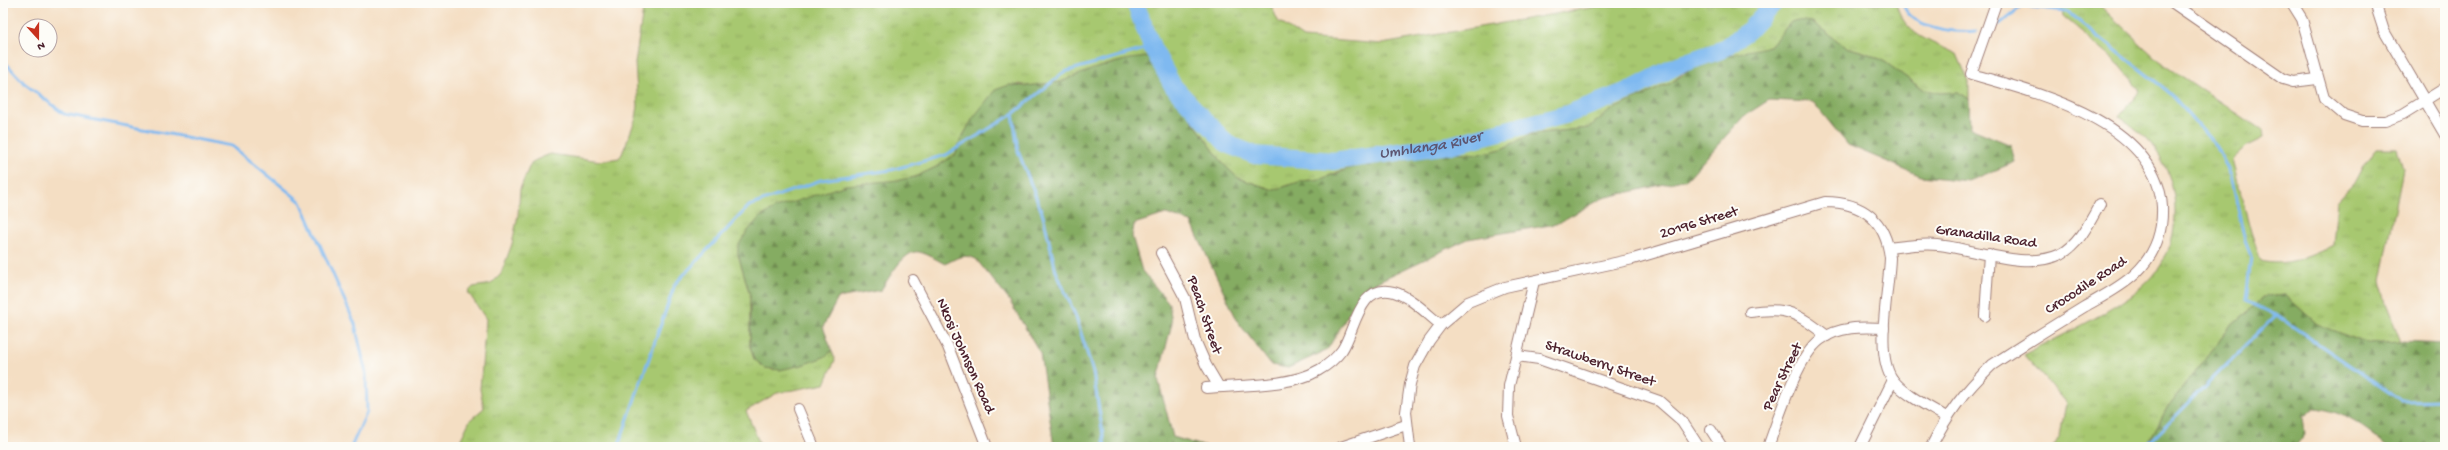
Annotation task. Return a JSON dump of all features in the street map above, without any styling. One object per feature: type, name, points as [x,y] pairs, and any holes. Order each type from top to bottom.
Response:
[{"type":"street","name":"Crocodile Road","points":[[1931,447],[1946,417],[1975,382],[1992,365],[2134,275],[2157,244],[2162,219],[2161,199],[2156,180],[2146,161],[2132,144],[2120,135],[2079,111],[2025,90],[1971,74],[1996,3]]},
{"type":"street","points":[[2174,3],[2282,79],[2293,82],[2318,79]]},
{"type":"street","points":[[2292,3],[2302,19],[2324,98],[2344,115],[2353,119],[2385,121],[2403,114],[2445,88]]},
{"type":"street","points":[[2375,3],[2384,31],[2445,135]]},
{"type":"street","name":"20196 Street","points":[[1410,447],[1406,425],[1407,395],[1415,366],[1429,341],[1441,325],[1459,308],[1479,296],[1505,287],[1626,261],[1825,202],[1853,205],[1869,215],[1882,229],[1889,248],[1890,272],[1884,328],[1885,362],[1893,380],[1910,395],[1946,417]]},
{"type":"street","name":"Granadilla Road","points":[[1889,248],[1922,244],[2025,261],[2047,259],[2062,253],[2086,230],[2100,204]]},
{"type":"street","name":"Peach Street","points":[[1161,253],[1185,298],[1195,340],[1206,365],[1219,387]]},
{"type":"street","points":[[1985,316],[1989,254]]},
{"type":"street","name":"Nkosi Johnson Road","points":[[913,280],[948,347],[987,447]]},
{"type":"street","points":[[1517,447],[1507,407],[1509,386],[1534,281]]},
{"type":"street","points":[[1206,388],[1299,379],[1320,370],[1342,349],[1362,305],[1368,298],[1381,292],[1394,292],[1402,296],[1441,325]]},
{"type":"street","points":[[1750,312],[1769,309],[1792,312],[1827,336]]},
{"type":"street","name":"Pear Street","points":[[1768,447],[1797,375],[1811,350],[1827,336],[1856,327],[1884,328]]},
{"type":"street","name":"Strawberry Street","points":[[1517,356],[1539,359],[1655,398],[1682,421],[1699,447]]},
{"type":"street","points":[[1860,447],[1893,380]]},
{"type":"street","points":[[798,409],[814,447]]},
{"type":"street","points":[[1341,447],[1406,425]]},
{"type":"street","points":[[1711,430],[1722,447]]},
{"type":"green space","points":[[644,3],[1270,3],[1278,21],[1303,38],[1382,44],[1618,3],[1896,3],[1905,23],[1919,36],[1957,54],[1969,82],[1969,99],[1958,92],[1940,93],[1922,89],[1885,62],[1867,53],[1846,47],[1812,22],[1791,22],[1770,46],[1685,71],[1671,83],[1611,110],[1588,128],[1531,134],[1502,149],[1479,154],[1451,152],[1417,155],[1340,171],[1321,179],[1302,181],[1274,190],[1237,178],[1224,165],[1165,82],[1161,68],[1140,61],[1128,60],[1101,67],[1074,78],[1047,85],[1033,86],[1019,84],[973,118],[960,141],[956,154],[936,167],[915,177],[775,208],[738,254],[750,295],[750,347],[772,370],[802,365],[832,351],[835,360],[825,384],[777,393],[746,411],[761,447],[457,447],[470,420],[484,408],[480,389],[486,319],[468,292],[473,287],[491,284],[501,274],[512,244],[518,215],[520,189],[530,165],[536,160],[550,154],[601,161],[619,158],[622,154],[636,118],[638,106],[635,63]]},
{"type":"green space","points":[[2061,3],[2097,3],[2159,61],[2262,130],[2263,138],[2247,146],[2232,160],[2251,232],[2261,261],[2279,263],[2298,260],[2333,245],[2337,201],[2354,183],[2364,164],[2377,148],[2397,148],[2403,169],[2381,281],[2386,304],[2401,342],[2368,344],[2317,324],[2284,294],[2266,296],[2230,327],[2167,408],[2146,447],[2053,447],[2060,436],[2066,403],[2024,355],[2100,315],[2142,287],[2156,273],[2165,257],[2172,239],[2175,220],[2171,183],[2164,165],[2155,149],[2147,139],[2119,116],[2140,91],[2113,58],[2063,16]]},
{"type":"green space","points":[[1797,20],[1812,22],[1846,47],[1867,53],[1885,62],[1922,89],[1940,93],[1958,92],[1969,99],[1970,128],[2011,145],[2015,162],[1969,181],[1921,176],[1848,145],[1813,102],[1769,100],[1744,116],[1687,179],[1603,198],[1556,224],[1468,239],[1364,288],[1327,350],[1288,368],[1271,365],[1238,322],[1191,222],[1166,214],[1137,223],[1134,225],[1132,236],[1142,271],[1169,303],[1172,323],[1158,379],[1173,437],[1207,447],[1054,447],[1040,353],[1009,300],[976,259],[967,256],[960,257],[945,264],[926,254],[913,252],[902,260],[881,290],[838,298],[823,327],[832,351],[824,357],[802,365],[780,370],[765,368],[754,359],[750,347],[750,295],[738,254],[738,246],[746,233],[759,218],[775,208],[846,185],[915,177],[936,167],[956,154],[960,141],[973,118],[995,90],[1009,85],[1026,86],[1060,82],[1093,69],[1129,59],[1148,57],[1161,68],[1165,82],[1224,165],[1238,178],[1274,190],[1302,181],[1321,179],[1364,163],[1451,152],[1479,154],[1502,149],[1531,134],[1588,128],[1611,110],[1671,83],[1702,61],[1770,46],[1791,22]]},
{"type":"green space","points":[[2284,294],[2317,324],[2368,344],[2401,342],[2445,344],[2445,447],[2388,447],[2363,427],[2345,416],[2335,412],[2314,408],[2303,417],[2305,434],[2295,447],[2146,447],[2167,408],[2230,327],[2266,296]]},
{"type":"waterway","name":"Umhlanga River","points":[[1135,3],[1152,47],[1173,86],[1227,144],[1255,155],[1333,161],[1450,145],[1568,114],[1633,89],[1678,65],[1721,50],[1748,31],[1774,3]]},
{"type":"waterway","points":[[1903,3],[1907,11],[1914,18],[1923,23],[1945,30],[1976,31]]},
{"type":"waterway","points":[[1997,26],[2022,6],[2066,11],[2170,93],[2217,147],[2231,176],[2245,241],[2251,256],[2246,301],[2276,315],[2402,401],[2445,400]]},
{"type":"waterway","points":[[618,447],[675,284],[749,206],[821,180],[891,170],[946,155],[1013,114],[1064,72],[1152,47]]},
{"type":"waterway","points":[[3,60],[24,83],[64,114],[232,146],[301,202],[355,324],[366,373],[367,412],[352,445]]},
{"type":"waterway","points":[[1013,114],[1018,151],[1043,215],[1056,271],[1076,317],[1093,372],[1105,447]]},
{"type":"waterway","points":[[2145,447],[2276,315]]}]
